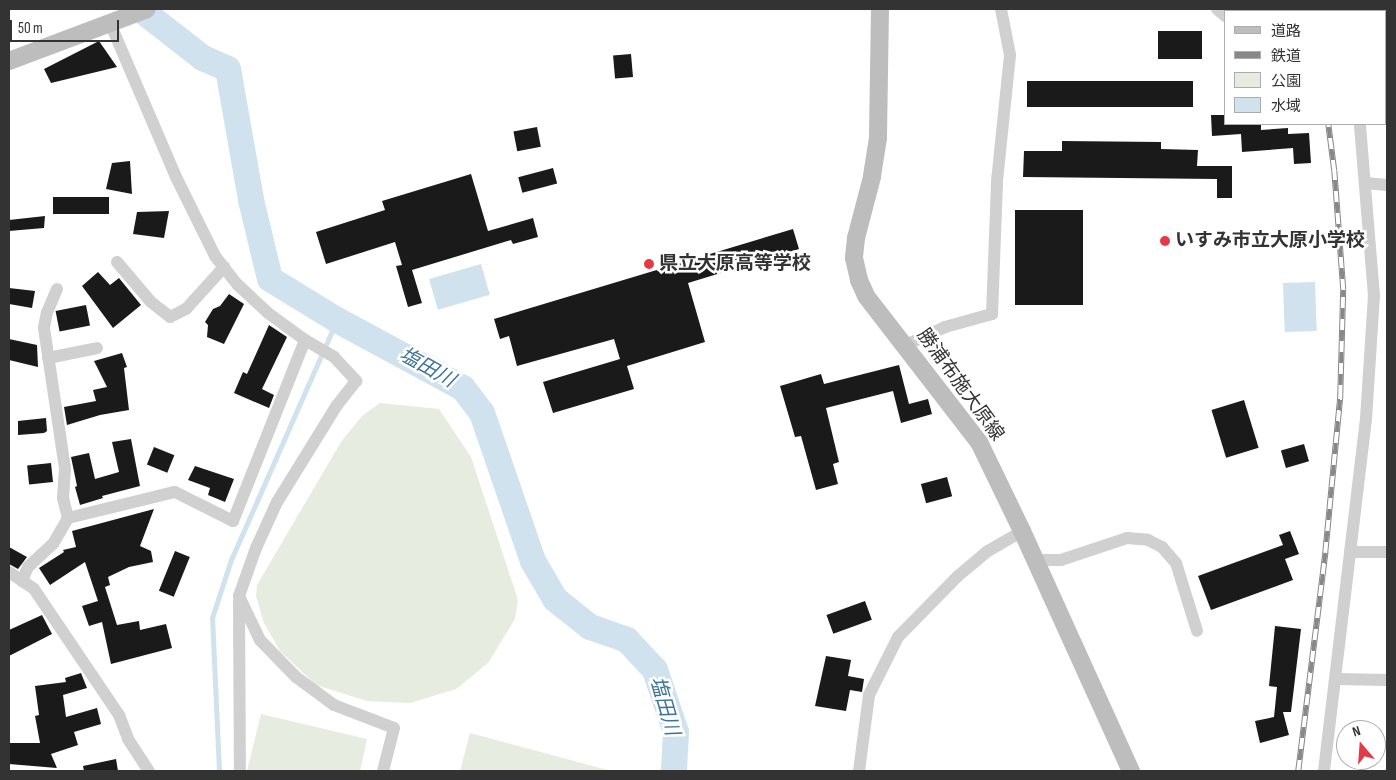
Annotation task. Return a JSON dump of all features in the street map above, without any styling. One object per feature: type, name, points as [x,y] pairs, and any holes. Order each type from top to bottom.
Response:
[{"type":"main road","points":[[9,61],[148,9]]},
{"type":"main road","name":"勝浦布施大原線","points":[[880,9],[878,138],[872,177],[856,238],[854,258],[859,280],[866,296],[906,345],[979,442],[1022,531],[1131,771]]},
{"type":"street","points":[[906,345],[945,327],[992,314],[997,181],[1010,55],[1001,9]]},
{"type":"street","points":[[115,21],[175,175],[215,256],[238,285],[268,313],[305,340],[330,355],[356,381],[337,406],[277,502],[256,548],[240,596],[240,771]]},
{"type":"street","points":[[1324,771],[1366,419],[1374,296],[1360,125]]},
{"type":"street","points":[[1365,183],[1387,186]]},
{"type":"street","points":[[117,262],[151,302],[170,317],[186,309],[224,267]]},
{"type":"street","points":[[22,581],[28,567],[54,544],[68,518],[63,498],[64,469],[44,328],[47,312],[57,290]]},
{"type":"street","points":[[1374,296],[1387,296]]},
{"type":"street","points":[[68,518],[176,492],[233,521],[305,340]]},
{"type":"street","points":[[48,358],[97,348]]},
{"type":"street","points":[[859,771],[868,695],[898,637],[958,576],[988,550],[1022,531]]},
{"type":"street","points":[[1035,560],[1061,560],[1127,538],[1148,540],[1162,547],[1176,563],[1197,631]]},
{"type":"street","points":[[1350,552],[1387,552]]},
{"type":"street","points":[[9,572],[34,589],[119,715],[128,738],[149,771]]},
{"type":"street","points":[[240,596],[260,640],[296,677],[334,705],[394,728],[383,771]]},
{"type":"street","points":[[1336,679],[1387,680]]},
{"type":"green space","points":[[380,403],[439,409],[471,457],[518,600],[515,619],[488,663],[456,689],[410,703],[367,701],[316,685],[280,651],[264,623],[256,596],[257,585],[341,442],[362,416]]},
{"type":"green space","points":[[261,714],[367,739],[360,771],[247,771]]},
{"type":"green space","points":[[470,733],[611,771],[460,771]]},
{"type":"water","points":[[481,264],[490,295],[438,310],[429,279]]},
{"type":"water","points":[[1315,282],[1317,331],[1285,332],[1283,283]]},
{"type":"building","points":[[1158,31],[1202,31],[1202,59],[1158,59]]},
{"type":"building","points":[[99,41],[117,67],[51,83],[44,69]]},
{"type":"building","points":[[631,54],[633,77],[615,78],[613,56]]},
{"type":"building","points":[[1027,81],[1193,81],[1193,107],[1027,107]]},
{"type":"building","points":[[1211,115],[1224,115],[1224,125],[1261,125],[1261,130],[1288,128],[1288,134],[1309,133],[1311,163],[1294,164],[1293,148],[1242,152],[1241,134],[1212,136]]},
{"type":"building","points":[[537,127],[541,147],[517,151],[513,132]]},
{"type":"building","points":[[1062,141],[1161,142],[1161,149],[1198,150],[1197,166],[1232,166],[1232,198],[1217,198],[1217,179],[1023,177],[1024,151],[1062,151]]},
{"type":"building","points":[[130,161],[132,194],[106,189],[112,163]]},
{"type":"building","points":[[553,168],[557,183],[522,193],[518,177]]},
{"type":"building","points":[[471,174],[488,231],[533,218],[538,237],[513,244],[511,240],[412,270],[422,303],[408,307],[396,266],[402,265],[395,242],[326,264],[316,232],[385,210],[382,201]]},
{"type":"building","points":[[53,197],[109,197],[109,214],[53,214]]},
{"type":"building","points":[[1015,210],[1083,210],[1083,305],[1015,305]]},
{"type":"building","points":[[169,211],[164,238],[133,234],[137,212]]},
{"type":"building","points":[[45,216],[44,228],[9,231],[9,220]]},
{"type":"building","points":[[793,229],[799,249],[688,283],[705,342],[627,366],[634,389],[553,413],[543,382],[620,359],[614,339],[517,366],[509,336],[500,339],[494,319]]},
{"type":"building","points":[[98,272],[110,285],[119,278],[141,305],[113,328],[82,286]]},
{"type":"building","points":[[9,288],[35,291],[32,308],[9,304]]},
{"type":"building","points":[[229,294],[244,304],[224,344],[207,337],[208,325],[205,322],[213,309],[220,306]]},
{"type":"building","points":[[86,305],[90,326],[60,332],[56,311]]},
{"type":"building","points":[[269,325],[287,337],[262,389],[274,395],[269,408],[234,393],[243,372],[247,374]]},
{"type":"building","points":[[9,339],[37,345],[38,367],[9,360]]},
{"type":"building","points":[[122,353],[127,367],[124,368],[129,410],[100,415],[67,425],[64,407],[96,401],[93,390],[107,387],[94,361]]},
{"type":"building","points":[[899,365],[909,404],[928,399],[932,414],[901,423],[893,391],[826,408],[839,462],[833,464],[838,484],[816,490],[801,436],[795,437],[780,386],[821,374],[824,384]]},
{"type":"building","points":[[1244,400],[1259,448],[1226,458],[1211,410]]},
{"type":"building","points":[[46,418],[47,431],[44,433],[18,435],[18,421]]},
{"type":"building","points":[[131,439],[140,486],[102,496],[103,498],[80,505],[75,487],[77,486],[71,457],[89,453],[95,479],[119,472],[112,442]]},
{"type":"building","points":[[1304,444],[1309,461],[1286,468],[1281,451]]},
{"type":"building","points":[[154,447],[174,455],[167,473],[147,465]]},
{"type":"building","points":[[51,463],[53,482],[29,484],[27,466]]},
{"type":"building","points":[[195,466],[234,479],[225,502],[208,495],[210,488],[188,480]]},
{"type":"building","points":[[947,477],[952,496],[926,503],[921,484]]},
{"type":"building","points":[[154,509],[140,546],[151,551],[153,562],[129,567],[108,577],[110,585],[105,587],[117,625],[139,621],[140,630],[166,624],[172,648],[111,664],[102,622],[89,626],[82,606],[98,601],[85,562],[50,585],[39,568],[64,552],[63,550],[76,547],[72,531]]},
{"type":"building","points":[[1290,531],[1299,554],[1285,559],[1293,580],[1211,610],[1198,576],[1283,545],[1279,535]]},
{"type":"building","points":[[9,547],[27,557],[18,569],[9,564]]},
{"type":"building","points":[[175,551],[190,557],[174,597],[159,591]]},
{"type":"building","points":[[865,601],[872,620],[833,634],[826,615]]},
{"type":"building","points":[[42,615],[52,634],[9,656],[9,630]]},
{"type":"building","points":[[1275,626],[1301,629],[1291,712],[1283,712],[1289,735],[1260,743],[1255,721],[1274,717],[1277,687],[1269,686]]},
{"type":"building","points":[[826,656],[851,660],[848,676],[864,679],[862,692],[850,690],[846,711],[815,706]]},
{"type":"building","points":[[81,673],[87,688],[63,695],[66,717],[97,708],[101,724],[74,732],[78,745],[51,754],[57,768],[9,764],[9,743],[40,743],[35,716],[39,715],[35,686],[66,682],[65,678]]},
{"type":"building","points":[[116,759],[118,771],[84,771],[83,766]]},
{"type":"waterway","name":"塩田川","points":[[140,9],[203,58],[228,69],[251,200],[270,279],[337,320],[463,388],[482,413],[533,561],[555,599],[590,627],[627,640],[655,670],[676,732],[674,771]]},
{"type":"waterway","points":[[219,771],[212,618],[231,560],[337,320]]},
{"type":"railway","points":[[1298,771],[1325,553],[1340,396],[1343,290],[1334,171],[1328,125]]},
{"type":"place","name":"いすみ市立大原小学校","points":[[1165,241]]},
{"type":"place","name":"県立大原高等学校","points":[[649,264]]}]
